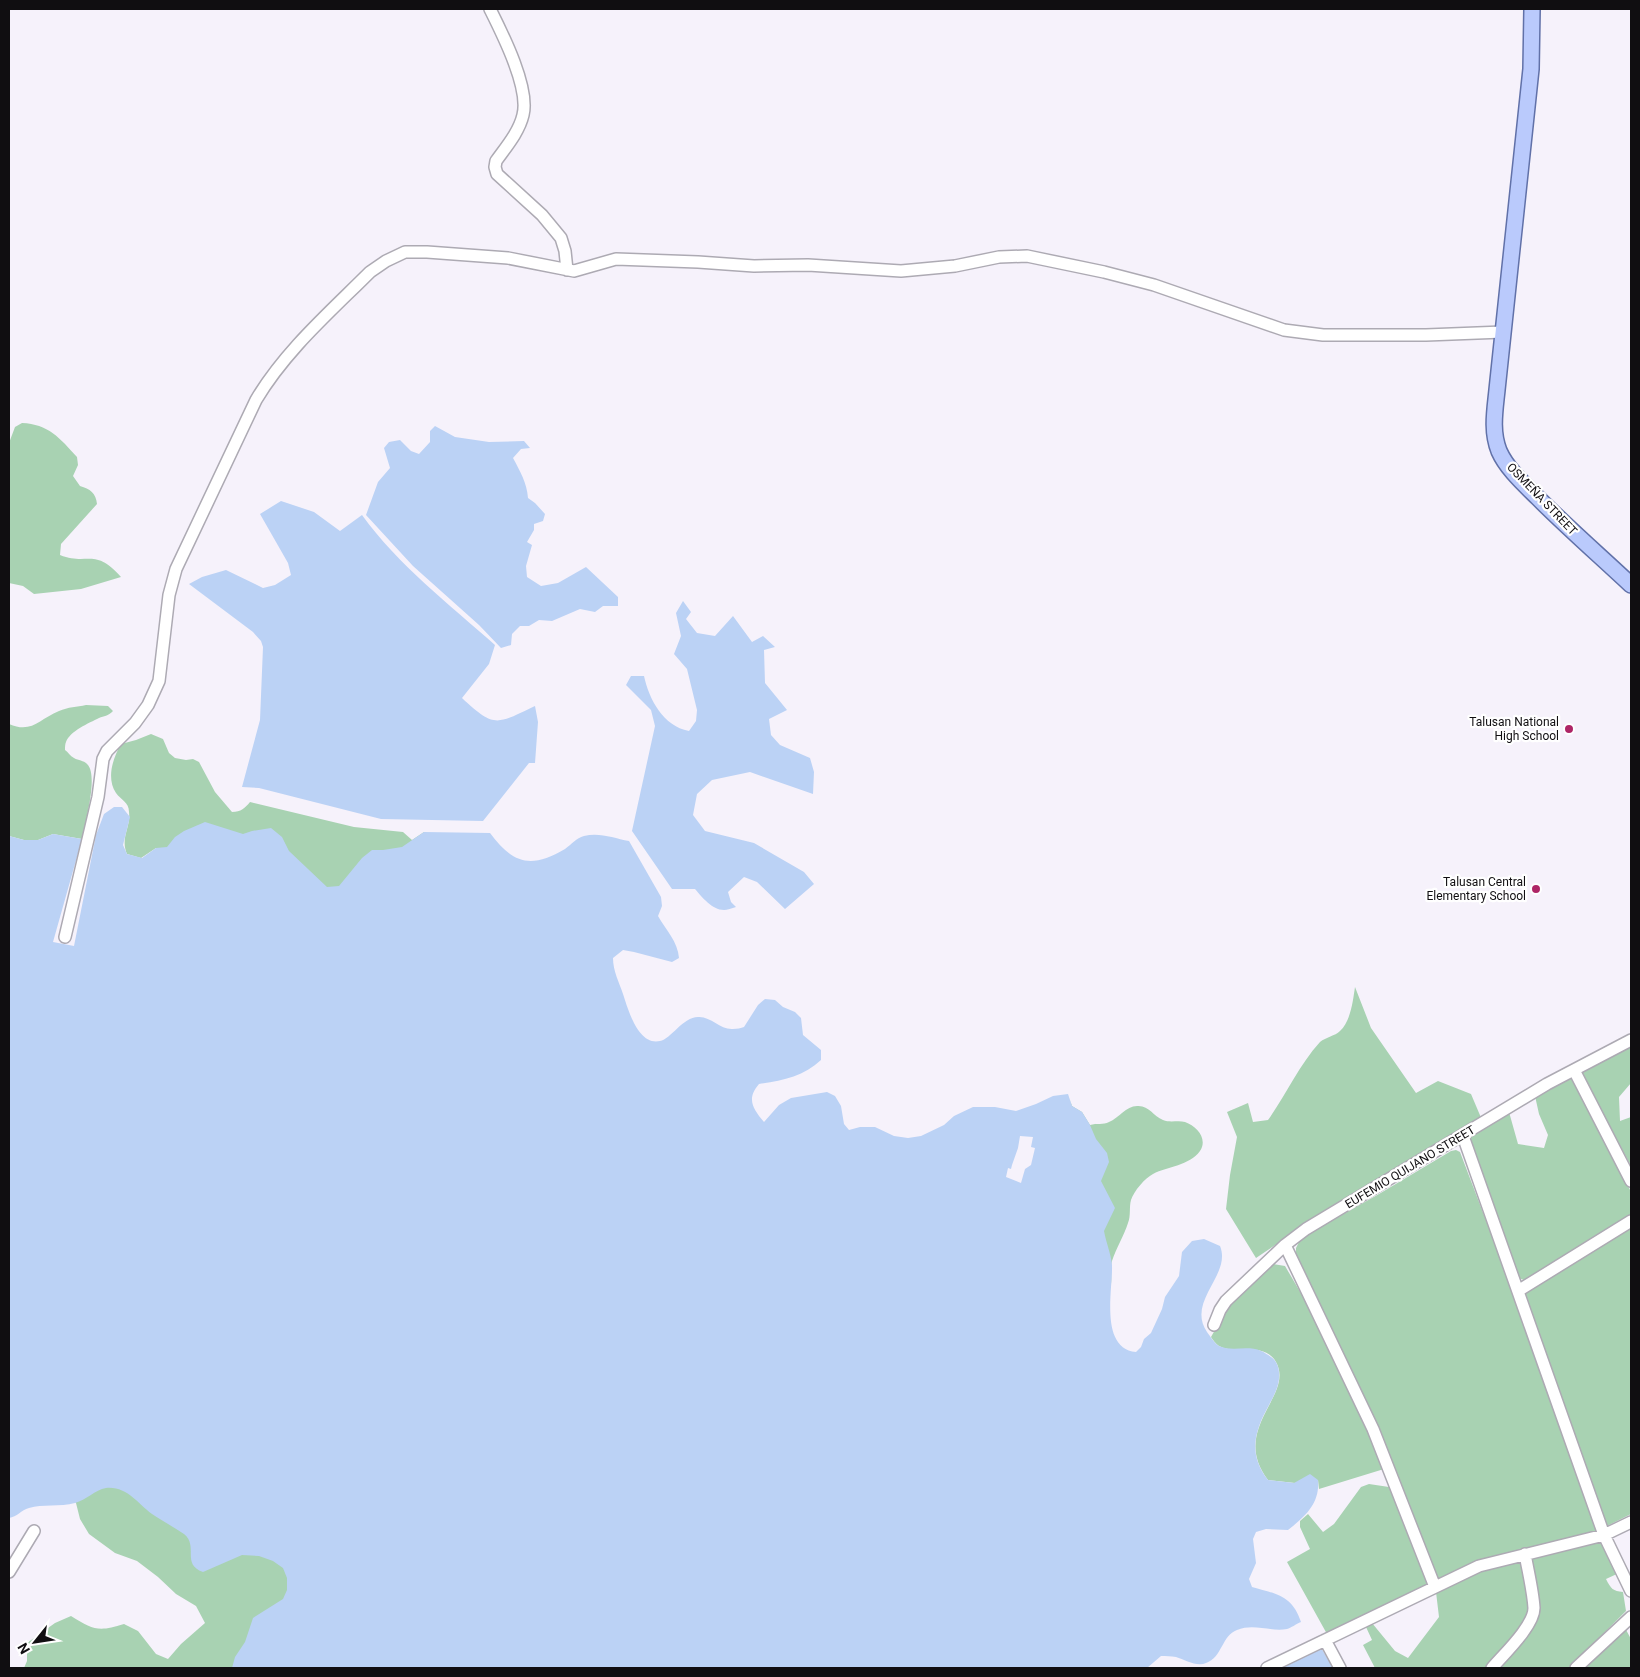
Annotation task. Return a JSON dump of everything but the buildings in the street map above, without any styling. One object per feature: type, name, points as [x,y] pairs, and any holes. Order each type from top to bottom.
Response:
[{"type":"main road","name":"OSMEÑA STREET","points":[[1532,9],[1531,69],[1494,416],[1496,441],[1503,458],[1518,477],[1631,585]]},
{"type":"street","points":[[490,9],[519,78],[524,114],[518,128],[496,161],[497,174],[542,215],[561,238],[565,251],[567,270]]},
{"type":"street","points":[[65,937],[98,797],[103,759],[107,751],[135,723],[148,705],[159,680],[170,595],[176,569],[256,400],[270,377],[300,343],[370,272],[386,261],[405,252],[508,258],[567,270],[574,270],[616,259],[754,266],[808,265],[901,271],[955,266],[999,257],[1027,256],[1104,272],[1154,285],[1294,332],[1323,335],[1417,335],[1503,332]]},
{"type":"street","name":"EUFEMIO QUIJANO STREET","points":[[1214,1324],[1226,1300],[1306,1229],[1547,1084],[1631,1040]]},
{"type":"street","points":[[1574,1070],[1628,1167],[1631,1181]]},
{"type":"street","points":[[1463,1136],[1604,1535],[1631,1591]]},
{"type":"street","points":[[1518,1291],[1631,1221]]},
{"type":"street","points":[[1285,1246],[1373,1429],[1435,1587]]},
{"type":"street","points":[[1267,1668],[1479,1566],[1604,1535],[1631,1522]]},
{"type":"street","points":[[9,1572],[34,1531]]},
{"type":"street","points":[[1492,1668],[1517,1639],[1530,1620],[1534,1610],[1525,1554]]},
{"type":"street","points":[[1576,1668],[1631,1617]]},
{"type":"street","points":[[1326,1640],[1340,1668]]},
{"type":"green space","points":[[22,423],[46,429],[65,444],[77,457],[78,465],[73,476],[80,486],[92,492],[96,500],[97,504],[61,544],[60,555],[69,558],[91,559],[104,562],[121,577],[81,589],[34,594],[23,586],[9,583],[9,443],[15,427]]},
{"type":"green space","points":[[86,705],[108,706],[113,711],[71,734],[65,744],[65,750],[76,759],[86,763],[91,771],[90,801],[82,839],[53,834],[38,840],[24,840],[9,836],[9,724],[17,727],[30,726],[62,710]]},
{"type":"green space","points":[[151,734],[163,739],[169,753],[175,758],[193,759],[199,762],[215,792],[232,812],[242,809],[250,802],[354,827],[403,832],[412,840],[424,832],[501,935],[156,848],[141,858],[127,854],[125,838],[129,823],[129,809],[113,787],[111,781],[112,768],[115,755],[121,744]]},
{"type":"green space","points":[[1355,987],[1371,1028],[1416,1093],[1438,1081],[1471,1094],[1482,1120],[1299,1229],[1256,1258],[1226,1209],[1237,1137],[1227,1112],[1248,1103],[1253,1122],[1268,1120],[1312,1051],[1320,1042],[1338,1033],[1344,1027],[1351,1010]]},
{"type":"green space","points":[[1631,1043],[1631,1083],[1619,1097],[1620,1121],[1631,1117],[1630,1164],[1580,1070]]},
{"type":"green space","points":[[1571,1076],[1576,1080],[1631,1192],[1631,1218],[1570,1256],[1524,1280],[1518,1278],[1467,1137],[1509,1112],[1518,1144],[1544,1148],[1548,1135],[1539,1114],[1535,1096]]},
{"type":"green space","points":[[1070,1100],[1072,1106],[1082,1112],[1090,1125],[1107,1123],[1129,1108],[1141,1106],[1163,1120],[1182,1121],[1189,1124],[1197,1130],[1203,1142],[1200,1151],[1190,1160],[1153,1174],[1143,1182],[1135,1193],[1130,1203],[1129,1220],[1112,1261],[1111,1284]]},
{"type":"green space","points":[[1456,1150],[1460,1152],[1556,1405],[1600,1532],[1526,1548],[1478,1563],[1437,1582],[1398,1475],[1296,1258],[1296,1248],[1301,1238],[1451,1151]]},
{"type":"green space","points":[[1631,1222],[1631,1514],[1607,1526],[1523,1292]]},
{"type":"green space","points":[[1273,1264],[1285,1266],[1319,1324],[1384,1469],[1319,1489],[1318,1480],[1295,1483],[1268,1480],[1258,1461],[1255,1444],[1258,1429],[1277,1387],[1280,1375],[1276,1362],[1271,1356],[1257,1350],[1233,1349],[1219,1346],[1211,1337],[1228,1307]]},
{"type":"green space","points":[[1369,1484],[1389,1487],[1430,1584],[1327,1634],[1287,1562],[1310,1549],[1300,1527],[1300,1521],[1308,1514],[1323,1532],[1334,1524],[1361,1487]]},
{"type":"green space","points":[[221,1485],[364,1668],[24,1668],[27,1661],[27,1643],[55,1623],[71,1616],[91,1627],[102,1629],[124,1624],[138,1631],[156,1654],[168,1659],[181,1644],[205,1623],[196,1606],[176,1594],[137,1561],[115,1553],[89,1534],[80,1519],[76,1503],[70,1496],[77,1486]]},
{"type":"green space","points":[[1602,1539],[1619,1573],[1606,1579],[1613,1589],[1623,1592],[1626,1611],[1569,1668],[1375,1668],[1363,1645],[1372,1640],[1366,1627],[1372,1623],[1395,1651],[1408,1658],[1439,1617],[1436,1592],[1478,1569]]},
{"type":"green space","points":[[1625,1628],[1631,1639],[1631,1668],[1581,1668]]},
{"type":"water","points":[[435,426],[455,437],[489,442],[524,441],[530,448],[521,449],[513,458],[525,482],[528,498],[545,514],[543,521],[534,524],[534,530],[527,542],[532,545],[526,566],[527,577],[541,586],[558,583],[586,567],[618,597],[618,606],[603,606],[595,612],[580,609],[552,621],[539,620],[529,626],[520,626],[512,634],[511,645],[501,648],[479,625],[413,566],[366,515],[378,482],[390,468],[384,448],[389,442],[400,440],[411,451],[419,454],[430,442],[430,431]]},
{"type":"water","points":[[281,501],[314,512],[340,531],[362,515],[376,534],[408,568],[495,645],[489,664],[462,698],[473,708],[490,719],[504,720],[535,706],[538,722],[535,763],[529,763],[483,821],[381,819],[259,788],[242,787],[260,720],[263,647],[261,641],[253,632],[189,584],[202,577],[226,570],[263,588],[275,585],[291,575],[288,563],[260,514]]},
{"type":"water","points":[[683,601],[691,612],[686,619],[697,633],[715,636],[733,616],[752,642],[763,636],[775,647],[764,650],[765,683],[787,710],[769,719],[771,735],[780,745],[810,758],[814,772],[813,794],[750,772],[712,780],[697,794],[693,815],[705,831],[754,843],[804,872],[814,884],[785,909],[757,882],[744,877],[728,892],[731,902],[736,907],[725,910],[715,908],[695,889],[672,889],[632,831],[655,726],[651,710],[626,685],[631,676],[644,676],[649,694],[659,710],[672,724],[689,731],[696,721],[697,710],[687,669],[674,654],[681,636],[676,613]]},
{"type":"water","points":[[114,807],[122,807],[130,817],[123,845],[127,854],[142,858],[156,848],[167,847],[175,837],[184,831],[205,822],[243,834],[271,828],[282,837],[289,851],[327,887],[339,886],[362,858],[372,850],[402,847],[424,832],[490,833],[498,843],[515,857],[532,861],[553,855],[584,836],[601,835],[629,841],[661,897],[662,906],[658,916],[674,941],[679,958],[672,962],[623,950],[613,958],[615,972],[628,1008],[640,1032],[652,1041],[660,1041],[687,1020],[698,1017],[703,1017],[728,1029],[742,1028],[758,1005],[765,999],[775,1000],[783,1007],[795,1012],[801,1018],[803,1035],[821,1050],[821,1060],[814,1066],[800,1074],[759,1084],[755,1089],[752,1104],[764,1122],[779,1105],[791,1098],[827,1092],[835,1096],[841,1106],[844,1124],[849,1130],[860,1127],[875,1127],[894,1136],[908,1138],[921,1136],[944,1125],[954,1116],[973,1107],[995,1107],[1016,1111],[1053,1096],[1068,1094],[1072,1106],[1082,1112],[1096,1139],[1107,1153],[1109,1162],[1101,1181],[1115,1208],[1104,1231],[1112,1265],[1110,1316],[1112,1329],[1117,1340],[1124,1348],[1136,1352],[1141,1347],[1144,1339],[1151,1333],[1162,1309],[1165,1297],[1179,1276],[1182,1252],[1192,1241],[1204,1239],[1220,1246],[1222,1257],[1216,1278],[1205,1299],[1202,1310],[1202,1321],[1207,1332],[1219,1346],[1224,1348],[1256,1349],[1271,1357],[1277,1364],[1279,1373],[1278,1386],[1260,1424],[1255,1443],[1258,1461],[1268,1480],[1294,1483],[1310,1474],[1318,1480],[1317,1496],[1301,1520],[1288,1530],[1266,1529],[1256,1532],[1253,1539],[1256,1563],[1249,1579],[1252,1587],[1276,1594],[1288,1601],[1293,1606],[1301,1622],[1281,1630],[1250,1627],[1237,1630],[1228,1637],[1215,1656],[1206,1663],[1195,1664],[1176,1657],[1161,1656],[1147,1668],[232,1668],[235,1657],[245,1642],[253,1618],[283,1599],[287,1590],[287,1578],[283,1568],[273,1561],[259,1556],[242,1555],[203,1572],[196,1569],[191,1560],[190,1544],[184,1534],[152,1514],[126,1492],[113,1488],[102,1489],[75,1503],[29,1508],[9,1518],[9,836],[24,840],[38,840],[53,834],[82,839],[53,942],[74,946],[96,835],[104,814]]},
{"type":"water","points":[[1320,1646],[1333,1668],[1282,1668],[1293,1659]]},
{"type":"pier","points":[[1020,1136],[1033,1137],[1031,1147],[1035,1148],[1031,1165],[1025,1169],[1021,1183],[1006,1177],[1008,1168],[1011,1169]]},
{"type":"place","name":"Talusan National High School","points":[[1569,729]]},
{"type":"place","name":"Talusan Central Elementary School","points":[[1536,889]]}]
